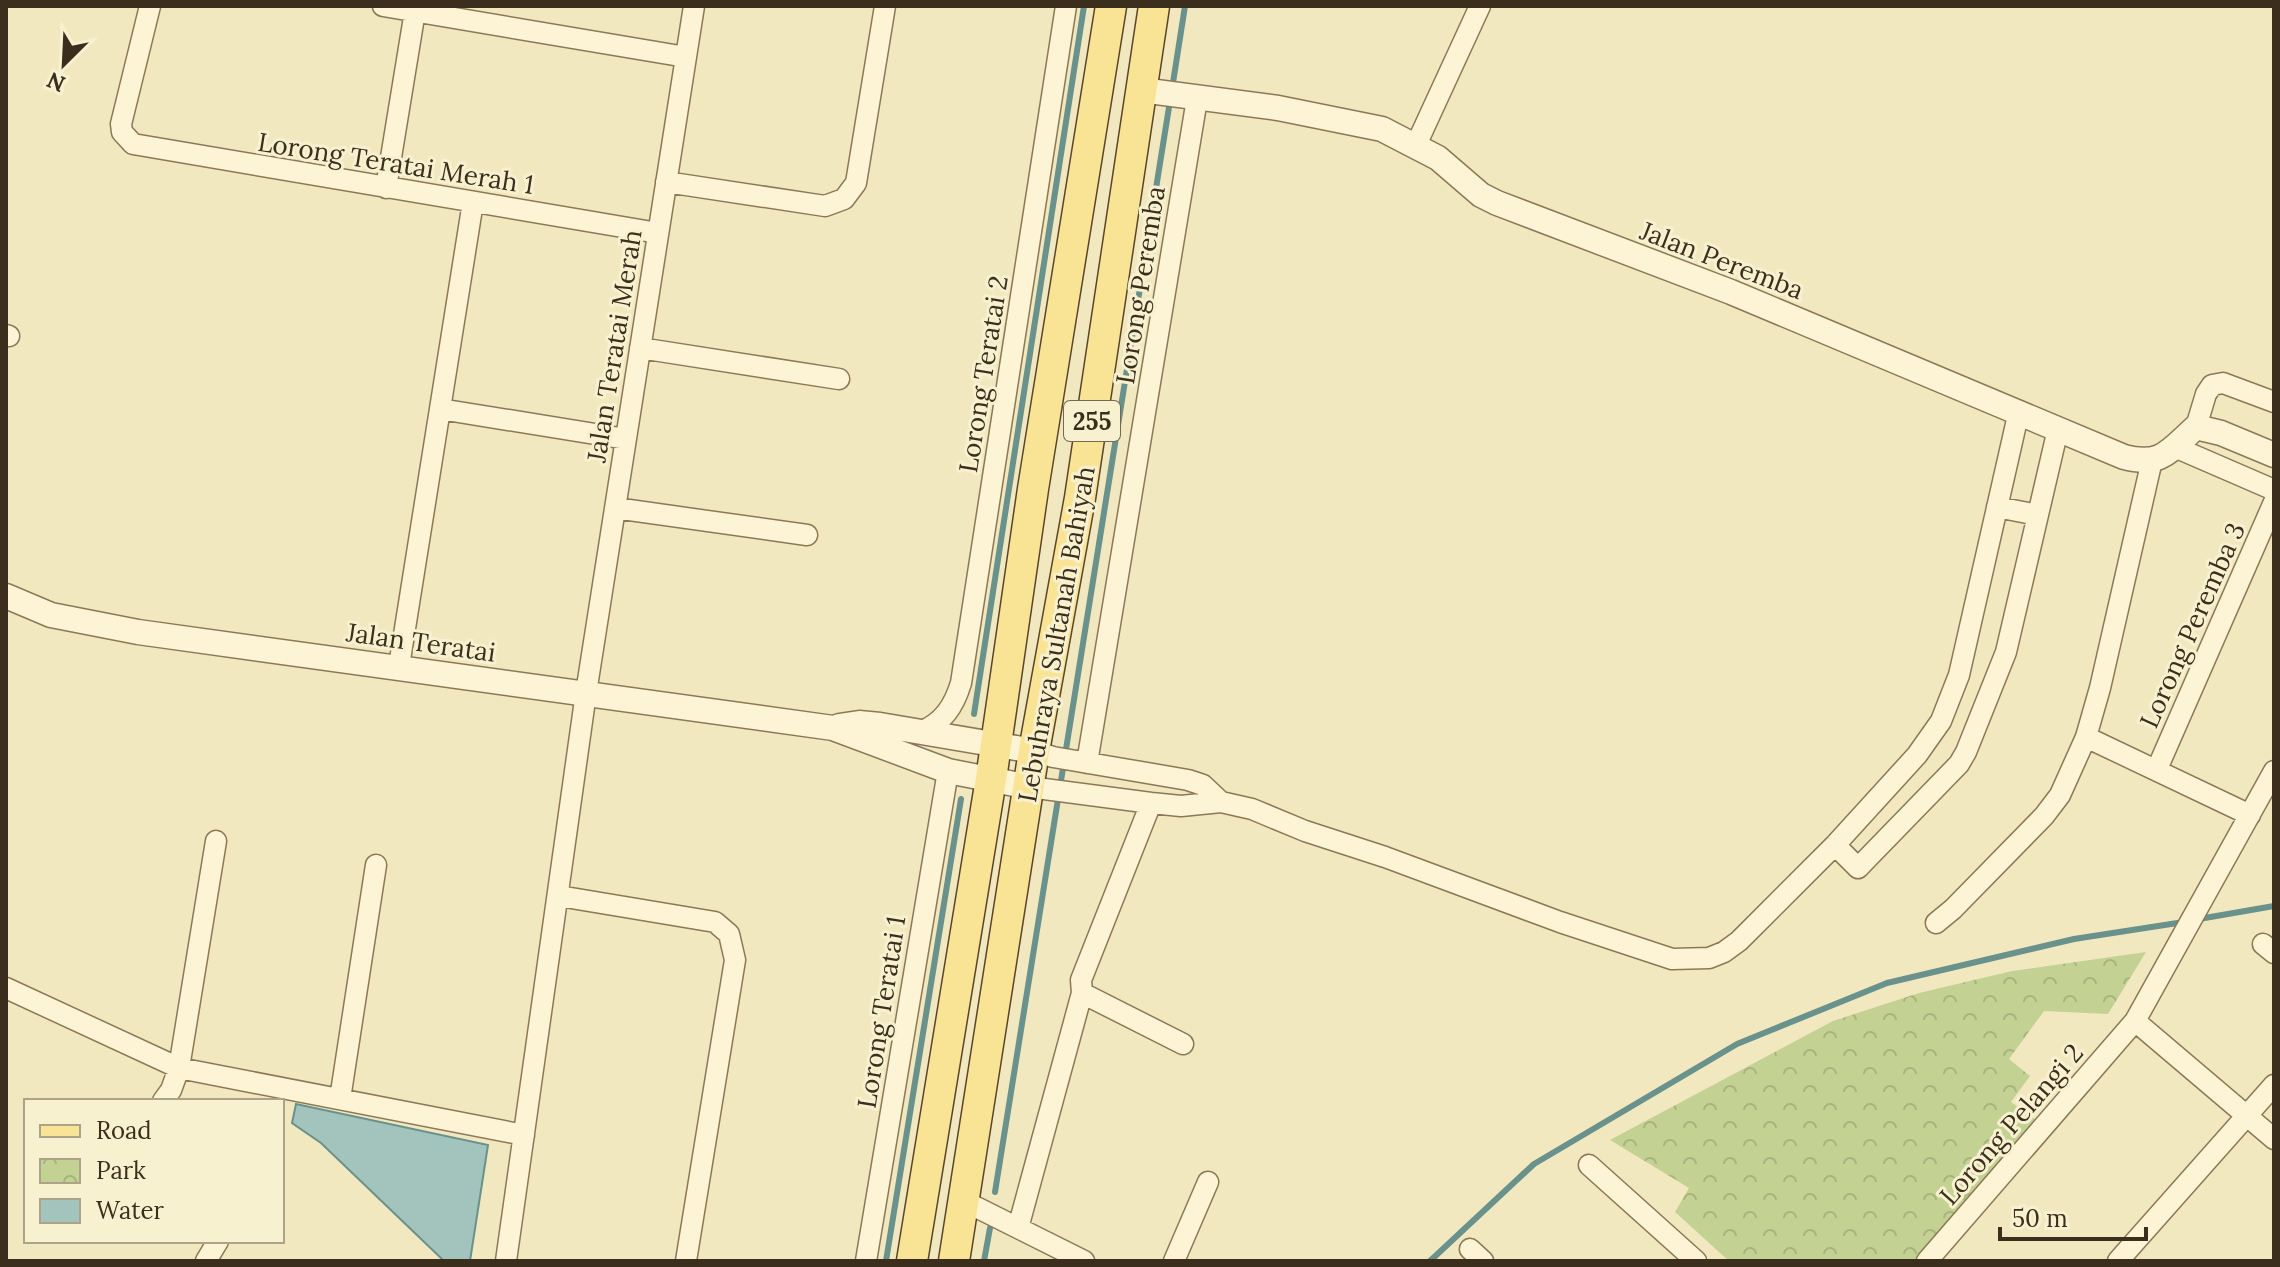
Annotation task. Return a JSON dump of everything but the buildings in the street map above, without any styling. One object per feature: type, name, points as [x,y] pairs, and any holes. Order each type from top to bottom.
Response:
[{"type":"main road","name":"Lebuhraya Sultanah Bahiyah","points":[[912,1261],[991,779],[1033,489],[1111,6]]},
{"type":"main road","name":"Lebuhraya Sultanah Bahiyah","points":[[954,1261],[1039,788],[1080,498],[1170,95],[1154,6]]},
{"type":"street","name":"Lorong Teratai Merah 1","points":[[150,6],[121,124],[126,139],[142,147],[658,233]]},
{"type":"street","points":[[383,6],[502,16],[686,57]]},
{"type":"street","name":"Jalan Teratai Merah","points":[[506,1261],[586,693],[694,6]]},
{"type":"street","points":[[666,182],[825,206],[844,199],[856,183],[885,6]]},
{"type":"street","name":"Lorong Teratai 2","points":[[920,732],[943,719],[958,695],[1066,6]]},
{"type":"street","points":[[1416,145],[1480,6]]},
{"type":"street","points":[[386,188],[415,11]]},
{"type":"street","name":"Jalan Peremba","points":[[1170,95],[1278,108],[1382,129],[1438,158],[1481,195],[1497,203],[1731,292],[2124,457],[2152,460]]},
{"type":"street","name":"Lorong Peremba","points":[[1083,762],[1170,95]]},
{"type":"street","points":[[399,666],[473,202]]},
{"type":"street","points":[[640,348],[839,379]]},
{"type":"street","points":[[1936,923],[2044,816],[2060,795],[2086,737],[2104,672],[2152,460],[2177,448],[2196,427],[2206,394],[2212,385],[2223,383],[2274,402]]},
{"type":"street","points":[[440,409],[626,439]]},
{"type":"street","points":[[1039,788],[1181,806],[1221,802],[1252,809],[1305,831],[1672,959],[1709,958],[1739,941],[1835,845],[1917,755],[1941,721],[1959,675],[2019,411]]},
{"type":"street","points":[[2196,427],[2221,433],[2274,455]]},
{"type":"street","points":[[1835,845],[1858,868],[1959,764],[1966,752],[2006,652],[2058,429]]},
{"type":"street","points":[[2177,448],[2274,490]]},
{"type":"street","name":"Lorong Peremba 3","points":[[2157,769],[2274,502]]},
{"type":"street","points":[[1997,507],[2038,515]]},
{"type":"street","points":[[615,508],[807,535]]},
{"type":"street","name":"Jalan Teratai","points":[[6,596],[51,615],[99,625],[833,728],[948,771],[1039,788]]},
{"type":"street","name":"Jalan Teratai","points":[[833,728],[859,723],[1044,754]]},
{"type":"street","points":[[2086,737],[2250,815]]},
{"type":"street","points":[[1044,754],[1188,780],[1203,785],[1221,802]]},
{"type":"street","name":"Lorong Teratai 1","points":[[866,1261],[948,771]]},
{"type":"street","name":"Lorong Pelangi 2","points":[[1927,1261],[2135,1021],[2274,771]]},
{"type":"street","points":[[1018,1228],[1082,993],[1081,980],[1151,803]]},
{"type":"street","points":[[164,1099],[179,1068],[216,841]]},
{"type":"street","points":[[340,1099],[376,865]]},
{"type":"street","points":[[559,896],[715,922],[729,934],[735,960],[686,1261]]},
{"type":"street","points":[[6,988],[179,1068],[524,1135]]},
{"type":"street","points":[[1082,993],[1183,1044]]},
{"type":"street","points":[[2135,1021],[2274,1139]]},
{"type":"street","points":[[2118,1261],[2274,1085]]},
{"type":"street","points":[[1589,1165],[1696,1261]]},
{"type":"street","points":[[1174,1261],[1208,1182]]},
{"type":"street","points":[[964,1201],[1084,1261]]},
{"type":"street","points":[[206,1261],[217,1243]]},
{"type":"green space","points":[[2146,952],[2108,1014],[2044,1011],[2009,1059],[2030,1076],[2011,1102],[2043,1125],[1919,1261],[1729,1261],[1675,1212],[1689,1188],[1610,1140],[1833,1021],[1919,993],[2012,971]]},
{"type":"water","points":[[296,1104],[488,1145],[470,1261],[444,1261],[321,1143],[292,1123]]},
{"type":"waterway","points":[[974,714],[1084,6]]},
{"type":"waterway","points":[[1172,89],[1185,6]]},
{"type":"waterway","points":[[995,1192],[1170,101]]},
{"type":"waterway","points":[[886,1261],[961,799]]},
{"type":"waterway","points":[[2199,919],[2274,906]]},
{"type":"waterway","points":[[1430,1261],[1534,1164],[1737,1044],[1887,983],[2074,939],[2184,922]]},
{"type":"waterway","points":[[984,1261],[990,1228]]}]
